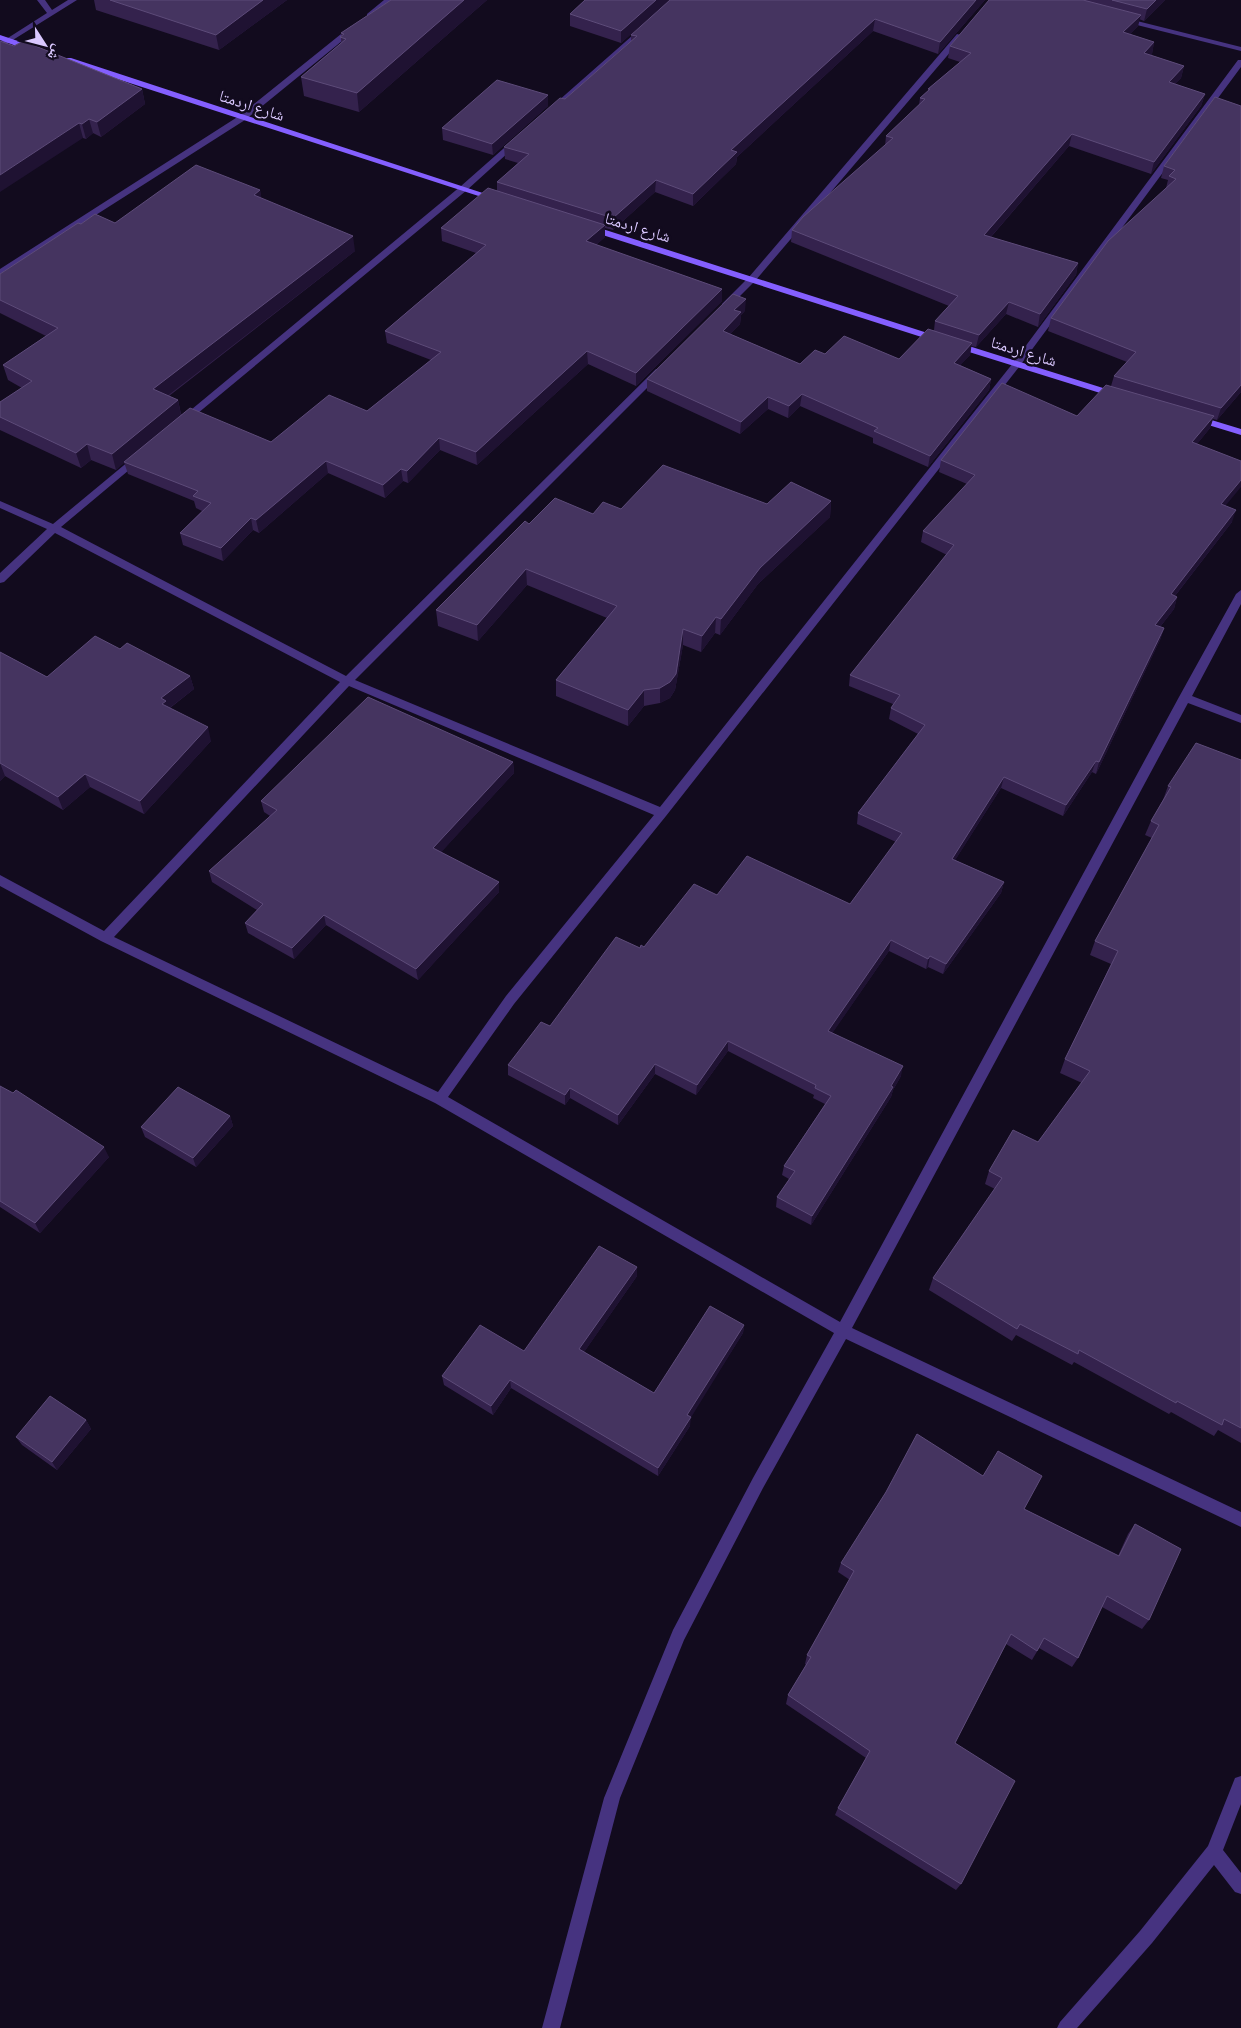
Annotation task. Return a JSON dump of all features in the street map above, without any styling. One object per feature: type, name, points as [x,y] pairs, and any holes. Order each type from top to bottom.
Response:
[{"type":"main road","name":"شارع اردمتا","points":[[0,37],[242,118],[510,203]]},
{"type":"main road","name":"شارع اردمتا","points":[[585,226],[1016,365],[1128,398]]},
{"type":"main road","points":[[1185,415],[1241,432]]},
{"type":"street","points":[[41,0],[51,14]]},
{"type":"street","points":[[0,46],[72,0]]},
{"type":"street","points":[[366,19],[389,0]]},
{"type":"street","points":[[1111,16],[1241,49]]},
{"type":"street","points":[[0,273],[242,118],[358,25]]},
{"type":"street","points":[[545,117],[648,26]]},
{"type":"street","points":[[717,313],[752,279],[965,30]]},
{"type":"street","points":[[440,1099],[510,1000],[662,813],[1016,365],[1241,62]]},
{"type":"street","points":[[175,428],[464,188],[523,136]]},
{"type":"street","points":[[105,938],[348,681],[668,362]]},
{"type":"street","points":[[0,579],[54,528],[145,453]]},
{"type":"street","points":[[0,504],[54,528],[348,681],[662,813]]},
{"type":"street","points":[[551,2028],[612,1798],[678,1635],[758,1483],[1241,594]]},
{"type":"street","points":[[1184,697],[1241,719]]},
{"type":"street","points":[[0,880],[105,938],[440,1099],[842,1331],[1241,1520]]},
{"type":"street","points":[[1066,2028],[1146,1937],[1214,1852],[1241,1784]]},
{"type":"street","points":[[1214,1852],[1241,1886]]},
{"type":"building","points":[[110,0],[263,0],[216,35]]},
{"type":"building","points":[[391,0],[464,0],[357,93],[301,77],[346,39],[340,37],[344,34],[341,33]]},
{"type":"building","points":[[585,0],[656,0],[621,31],[570,14]]},
{"type":"building","points":[[670,0],[976,0],[940,42],[875,19],[731,150],[737,152],[693,194],[656,180],[613,218],[497,182],[529,154],[504,147],[560,98],[565,99],[637,36],[631,35]]},
{"type":"building","points":[[989,0],[1083,0],[1141,15],[1123,32],[1154,42],[1144,53],[1184,66],[1169,82],[1205,94],[1154,162],[1072,134],[984,235],[1078,263],[1040,314],[1009,302],[979,335],[935,321],[958,296],[792,230],[803,217],[893,138],[886,136],[925,99],[920,98],[930,89],[928,89],[971,53],[950,46]]},
{"type":"building","points":[[1112,0],[1156,0],[1147,9]]},
{"type":"building","points":[[0,41],[14,46],[23,41],[142,89],[97,122],[89,119],[82,124],[79,123],[0,175]]},
{"type":"building","points":[[497,80],[548,95],[492,144],[442,128]]},
{"type":"building","points":[[1215,97],[1241,106],[1241,385],[1221,408],[1114,376],[1136,352],[1051,318],[1108,241],[1176,179],[1169,176],[1175,170],[1164,166]]},
{"type":"building","points":[[196,165],[260,190],[254,195],[353,236],[153,389],[178,400],[112,454],[87,444],[76,453],[0,417],[0,402],[32,381],[3,365],[58,328],[0,300],[0,274],[95,214],[115,223]]},
{"type":"building","points":[[488,188],[605,225],[586,241],[722,289],[636,373],[587,351],[476,452],[439,438],[407,471],[401,469],[383,485],[326,461],[256,520],[251,518],[221,548],[180,533],[211,503],[193,496],[198,491],[124,462],[190,408],[271,442],[329,395],[367,411],[441,352],[385,331],[486,245],[441,228]]},
{"type":"building","points":[[733,294],[746,299],[734,310],[741,312],[723,331],[800,364],[815,350],[825,354],[844,336],[899,359],[928,329],[972,343],[954,363],[991,379],[930,456],[874,431],[878,428],[802,394],[789,406],[768,397],[741,422],[647,379]]},
{"type":"building","points":[[1002,383],[1077,416],[1106,385],[1214,416],[1192,442],[1241,461],[1241,480],[1221,504],[1236,510],[1171,594],[1177,597],[1155,625],[1164,628],[1099,762],[1096,761],[1066,805],[1004,777],[952,859],[1004,882],[946,964],[930,956],[928,959],[891,940],[828,1031],[903,1066],[891,1086],[893,1087],[812,1216],[777,1197],[795,1171],[784,1166],[831,1096],[815,1088],[816,1085],[728,1041],[697,1085],[655,1064],[618,1115],[570,1088],[565,1095],[508,1065],[541,1022],[550,1026],[616,937],[640,948],[641,945],[644,947],[694,884],[717,895],[747,856],[850,904],[902,833],[858,813],[925,725],[891,708],[900,695],[850,675],[954,545],[923,531],[975,475],[941,460]]},
{"type":"building","points":[[663,465],[767,504],[791,482],[831,501],[760,568],[721,619],[716,617],[702,636],[683,629],[676,674],[670,682],[660,688],[644,690],[628,710],[556,680],[617,606],[526,569],[477,625],[436,610],[525,521],[529,524],[555,498],[593,514],[603,502],[621,509]]},
{"type":"building","points":[[95,636],[120,649],[127,643],[190,676],[161,698],[166,701],[162,704],[208,727],[140,801],[85,774],[58,797],[0,763],[0,652],[47,677]]},
{"type":"building","points":[[368,697],[513,762],[433,848],[499,882],[416,969],[324,915],[292,948],[245,923],[263,904],[209,871],[277,810],[261,801]]},
{"type":"building","points":[[1196,743],[1241,760],[1241,1428],[1224,1419],[1222,1425],[1177,1401],[1176,1403],[1079,1350],[1078,1354],[1020,1324],[1017,1329],[933,1278],[1002,1178],[989,1171],[1013,1130],[1038,1142],[1090,1071],[1065,1059],[1118,951],[1095,941],[1159,825],[1151,821],[1171,787],[1168,786]]},
{"type":"building","points":[[0,1086],[13,1093],[16,1090],[104,1147],[35,1223],[0,1201]]},
{"type":"building","points":[[178,1087],[230,1116],[193,1158],[141,1127]]},
{"type":"building","points":[[599,1246],[637,1267],[579,1349],[654,1393],[710,1306],[744,1325],[687,1415],[691,1417],[658,1468],[510,1380],[491,1406],[442,1376],[480,1325],[524,1351]]},
{"type":"building","points":[[50,1396],[86,1420],[52,1462],[16,1437]]},
{"type":"building","points":[[917,1434],[983,1476],[998,1451],[1042,1476],[1024,1509],[1119,1556],[1135,1524],[1181,1549],[1149,1620],[1107,1596],[1078,1658],[1044,1638],[1037,1651],[1011,1634],[955,1743],[1015,1781],[961,1884],[838,1808],[870,1751],[788,1695],[811,1657],[807,1655],[854,1571],[841,1563],[886,1492]]}]
